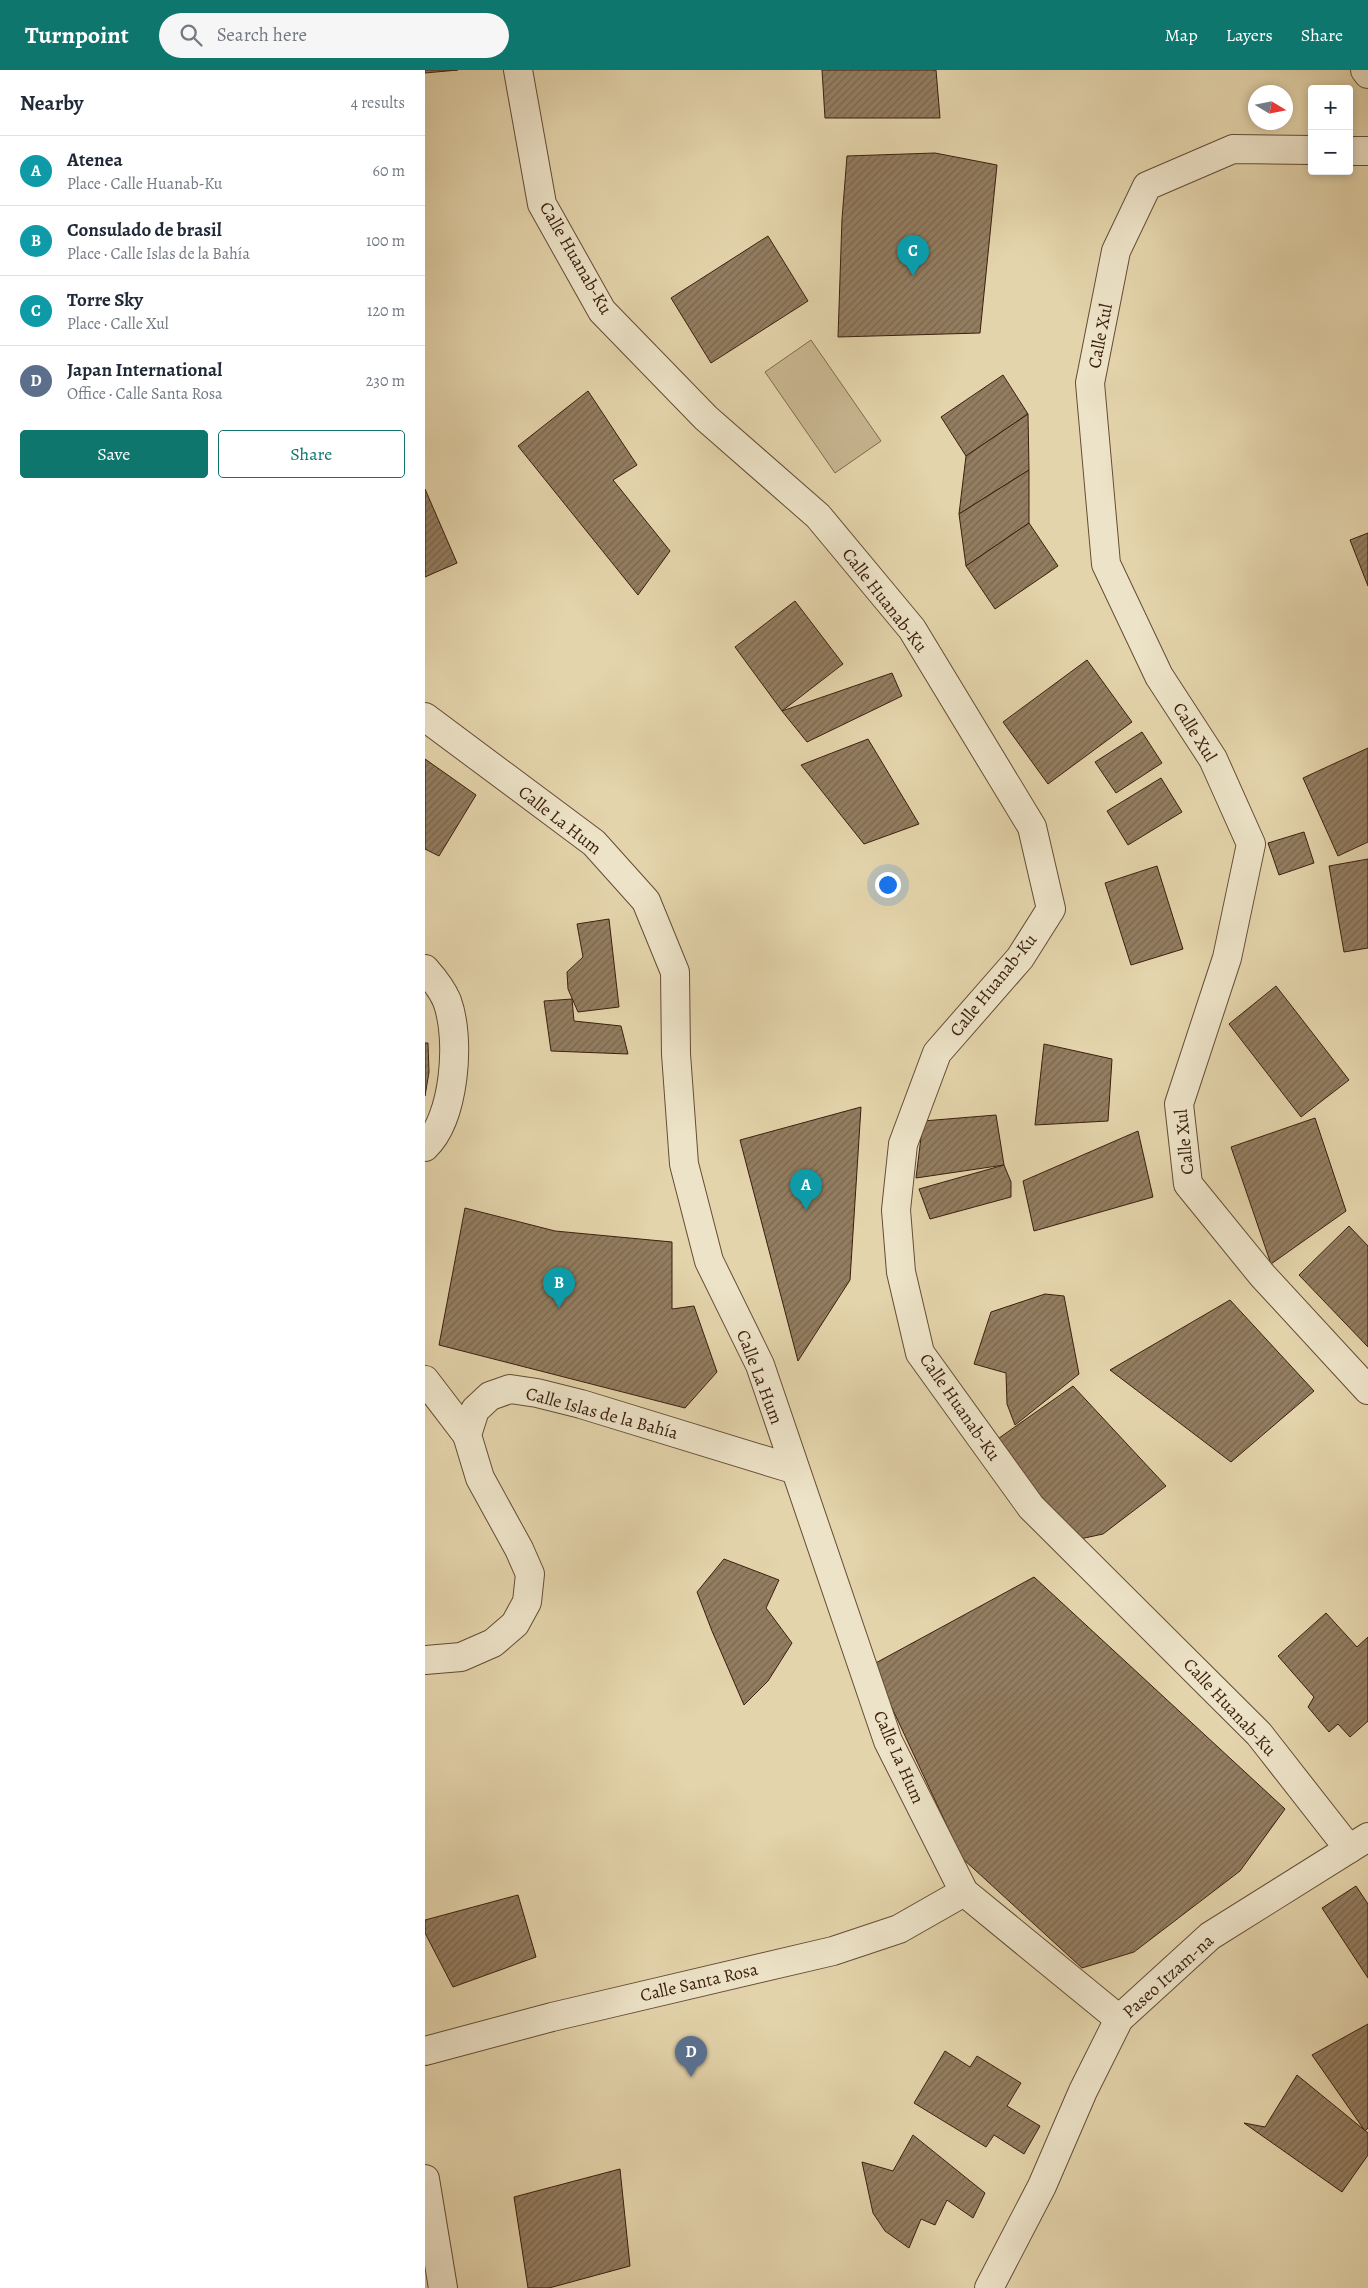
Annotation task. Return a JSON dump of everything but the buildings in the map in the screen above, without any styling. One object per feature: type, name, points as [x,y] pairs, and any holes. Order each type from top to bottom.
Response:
[{"type":"street","name":"Calle Huanab-Ku","points":[[518,70],[541,204],[602,311],[706,418],[819,516],[912,629],[1032,827],[1051,909],[1020,958],[937,1053],[903,1144],[896,1210],[901,1272],[920,1353],[1031,1507],[1259,1734],[1358,1843]]},
{"type":"street","points":[[1365,70],[1368,74]]},
{"type":"street","name":"Calle Xul","points":[[1308,150],[1233,149],[1147,186],[1116,251],[1090,383],[1106,564],[1159,676],[1213,759],[1251,844],[1227,958],[1179,1104],[1189,1184],[1263,1275],[1368,1390]]},
{"type":"street","points":[[1353,151],[1368,151]]},
{"type":"street","name":"Calle La Hum","points":[[425,717],[594,843],[646,901],[675,972],[676,1054],[686,1172],[709,1261],[760,1365],[793,1469],[888,1741],[964,1892],[1119,2019]]},
{"type":"street","points":[[425,969],[447,1001],[454,1040],[452,1083],[443,1118],[425,1147]]},
{"type":"street","points":[[425,1380],[467,1435],[480,1478],[519,1549],[530,1574],[527,1602],[515,1624],[493,1643],[461,1657],[425,1660]]},
{"type":"street","name":"Calle Islas de la Bahía","points":[[467,1435],[475,1410],[490,1396],[510,1389],[537,1393],[581,1404],[793,1469]]},
{"type":"street","name":"Paseo Itzam-na","points":[[989,2288],[1042,2186],[1083,2091],[1119,2019],[1210,1936],[1358,1843]]},
{"type":"street","name":"Calle Santa Rosa","points":[[425,2051],[551,2017],[833,1950],[899,1929],[964,1892]]},
{"type":"street","points":[[425,2179],[443,2288]]},
{"type":"shaded area","points":[[811,340],[881,441],[835,473],[765,372]]},
{"type":"place","name":"Torre Sky","points":[[913,276]]},
{"type":"place","name":"Atenea","points":[[806,1210]]},
{"type":"place","name":"Consulado de brasil","points":[[559,1308]]},
{"type":"place","name":"Japan International","points":[[691,2077]]}]
